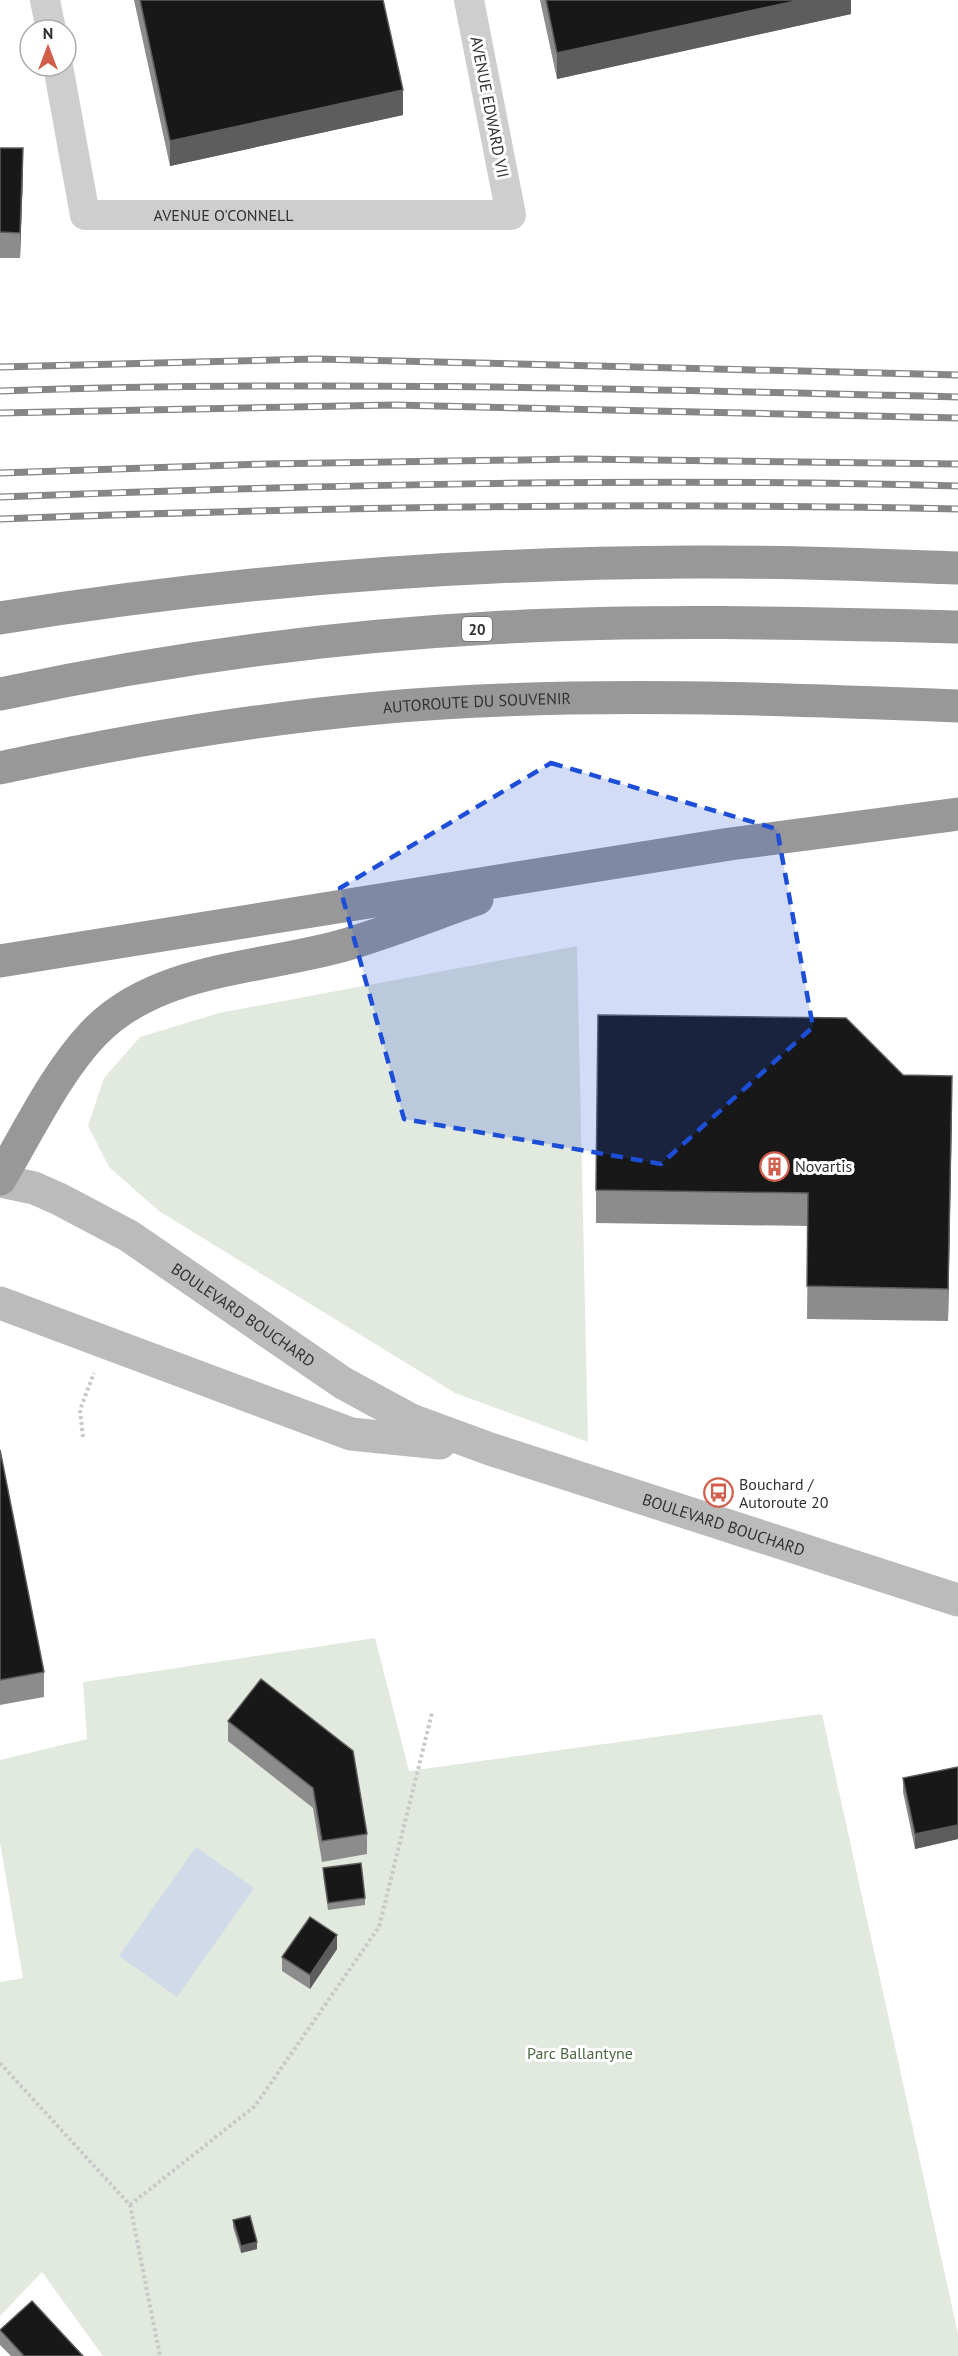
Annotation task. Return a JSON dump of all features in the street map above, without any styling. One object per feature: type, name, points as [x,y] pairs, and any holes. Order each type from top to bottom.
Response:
[{"type":"highway","points":[[0,618],[263,583],[471,567],[705,562],[958,568]]},
{"type":"highway","name":"20","points":[[0,694],[148,666],[238,652],[487,628],[729,622],[958,627]]},
{"type":"highway","name":"AUTOROUTE DU SOUVENIR","points":[[0,768],[204,729],[339,712],[455,703],[682,698],[958,706]]},
{"type":"highway","points":[[0,961],[776,837],[958,814]]},
{"type":"highway","points":[[0,1180],[78,1052],[112,1017],[139,1000],[197,978],[347,945],[550,873]]},
{"type":"main road","name":"BOULEVARD BOUCHARD","points":[[0,1180],[34,1188],[111,1226],[342,1383],[411,1420],[490,1449],[958,1600]]},
{"type":"main road","name":"BOULEVARD BOUCHARD","points":[[0,1303],[351,1434],[490,1449]]},
{"type":"street","points":[[45,0],[49,18]]},
{"type":"street","name":"AVENUE EDWARD VII","points":[[469,0],[511,214]]},
{"type":"street","name":"AVENUE O'CONNELL","points":[[60,78],[85,214],[511,214]]},
{"type":"path","points":[[83,1437],[80,1410],[94,1371]]},
{"type":"path","points":[[130,2205],[255,2106],[379,1927],[432,1713]]},
{"type":"path","points":[[0,2063],[130,2205],[160,2356]]},
{"type":"highlighted area","points":[[551,763],[777,829],[813,1027],[661,1164],[404,1119],[340,888]]},
{"type":"green space","points":[[577,946],[588,1442],[455,1393],[159,1211],[109,1167],[88,1126],[104,1078],[140,1037],[219,1013]]},
{"type":"green space","name":"Parc Ballantyne","points":[[375,1638],[409,1771],[822,1714],[958,2334],[958,2356],[103,2356],[42,2272],[0,2316],[0,1982],[23,1978],[0,1842],[0,1760],[87,1739],[83,1682]]},
{"type":"water","points":[[196,1847],[254,1888],[177,1997],[119,1956]]},
{"type":"building","points":[[140,0],[383,0],[403,90],[170,141]]},
{"type":"building","points":[[546,0],[800,0],[557,53]]},
{"type":"building","points":[[0,148],[23,148],[20,233],[0,232]]},
{"type":"building","name":"Novartis","points":[[598,1015],[846,1018],[903,1075],[952,1076],[948,1289],[807,1286],[808,1193],[596,1190]]},
{"type":"building","points":[[0,1450],[44,1672],[0,1680]]},
{"type":"building","points":[[261,1679],[353,1751],[367,1834],[322,1841],[313,1788],[228,1721]]},
{"type":"building","points":[[958,1767],[958,1825],[915,1834],[903,1778]]},
{"type":"building","points":[[361,1863],[365,1898],[328,1903],[323,1868]]},
{"type":"building","points":[[310,1917],[337,1935],[310,1975],[282,1957]]},
{"type":"building","points":[[250,2216],[257,2242],[241,2246],[233,2220]]},
{"type":"building","points":[[32,2301],[83,2356],[24,2356],[0,2330]]},
{"type":"railway","points":[[0,367],[316,359],[958,375]]},
{"type":"railway","points":[[0,391],[360,386],[958,397]]},
{"type":"railway","points":[[0,413],[394,405],[958,418]]},
{"type":"railway","points":[[0,473],[266,464],[579,459],[958,464]]},
{"type":"railway","points":[[0,497],[239,489],[599,482],[958,486]]},
{"type":"railway","points":[[0,519],[239,511],[479,507],[718,506],[958,509]]},
{"type":"place","name":"Novartis","points":[[774,1166]]},
{"type":"place","name":"Bouchard / Autoroute 20","points":[[718,1493]]}]
